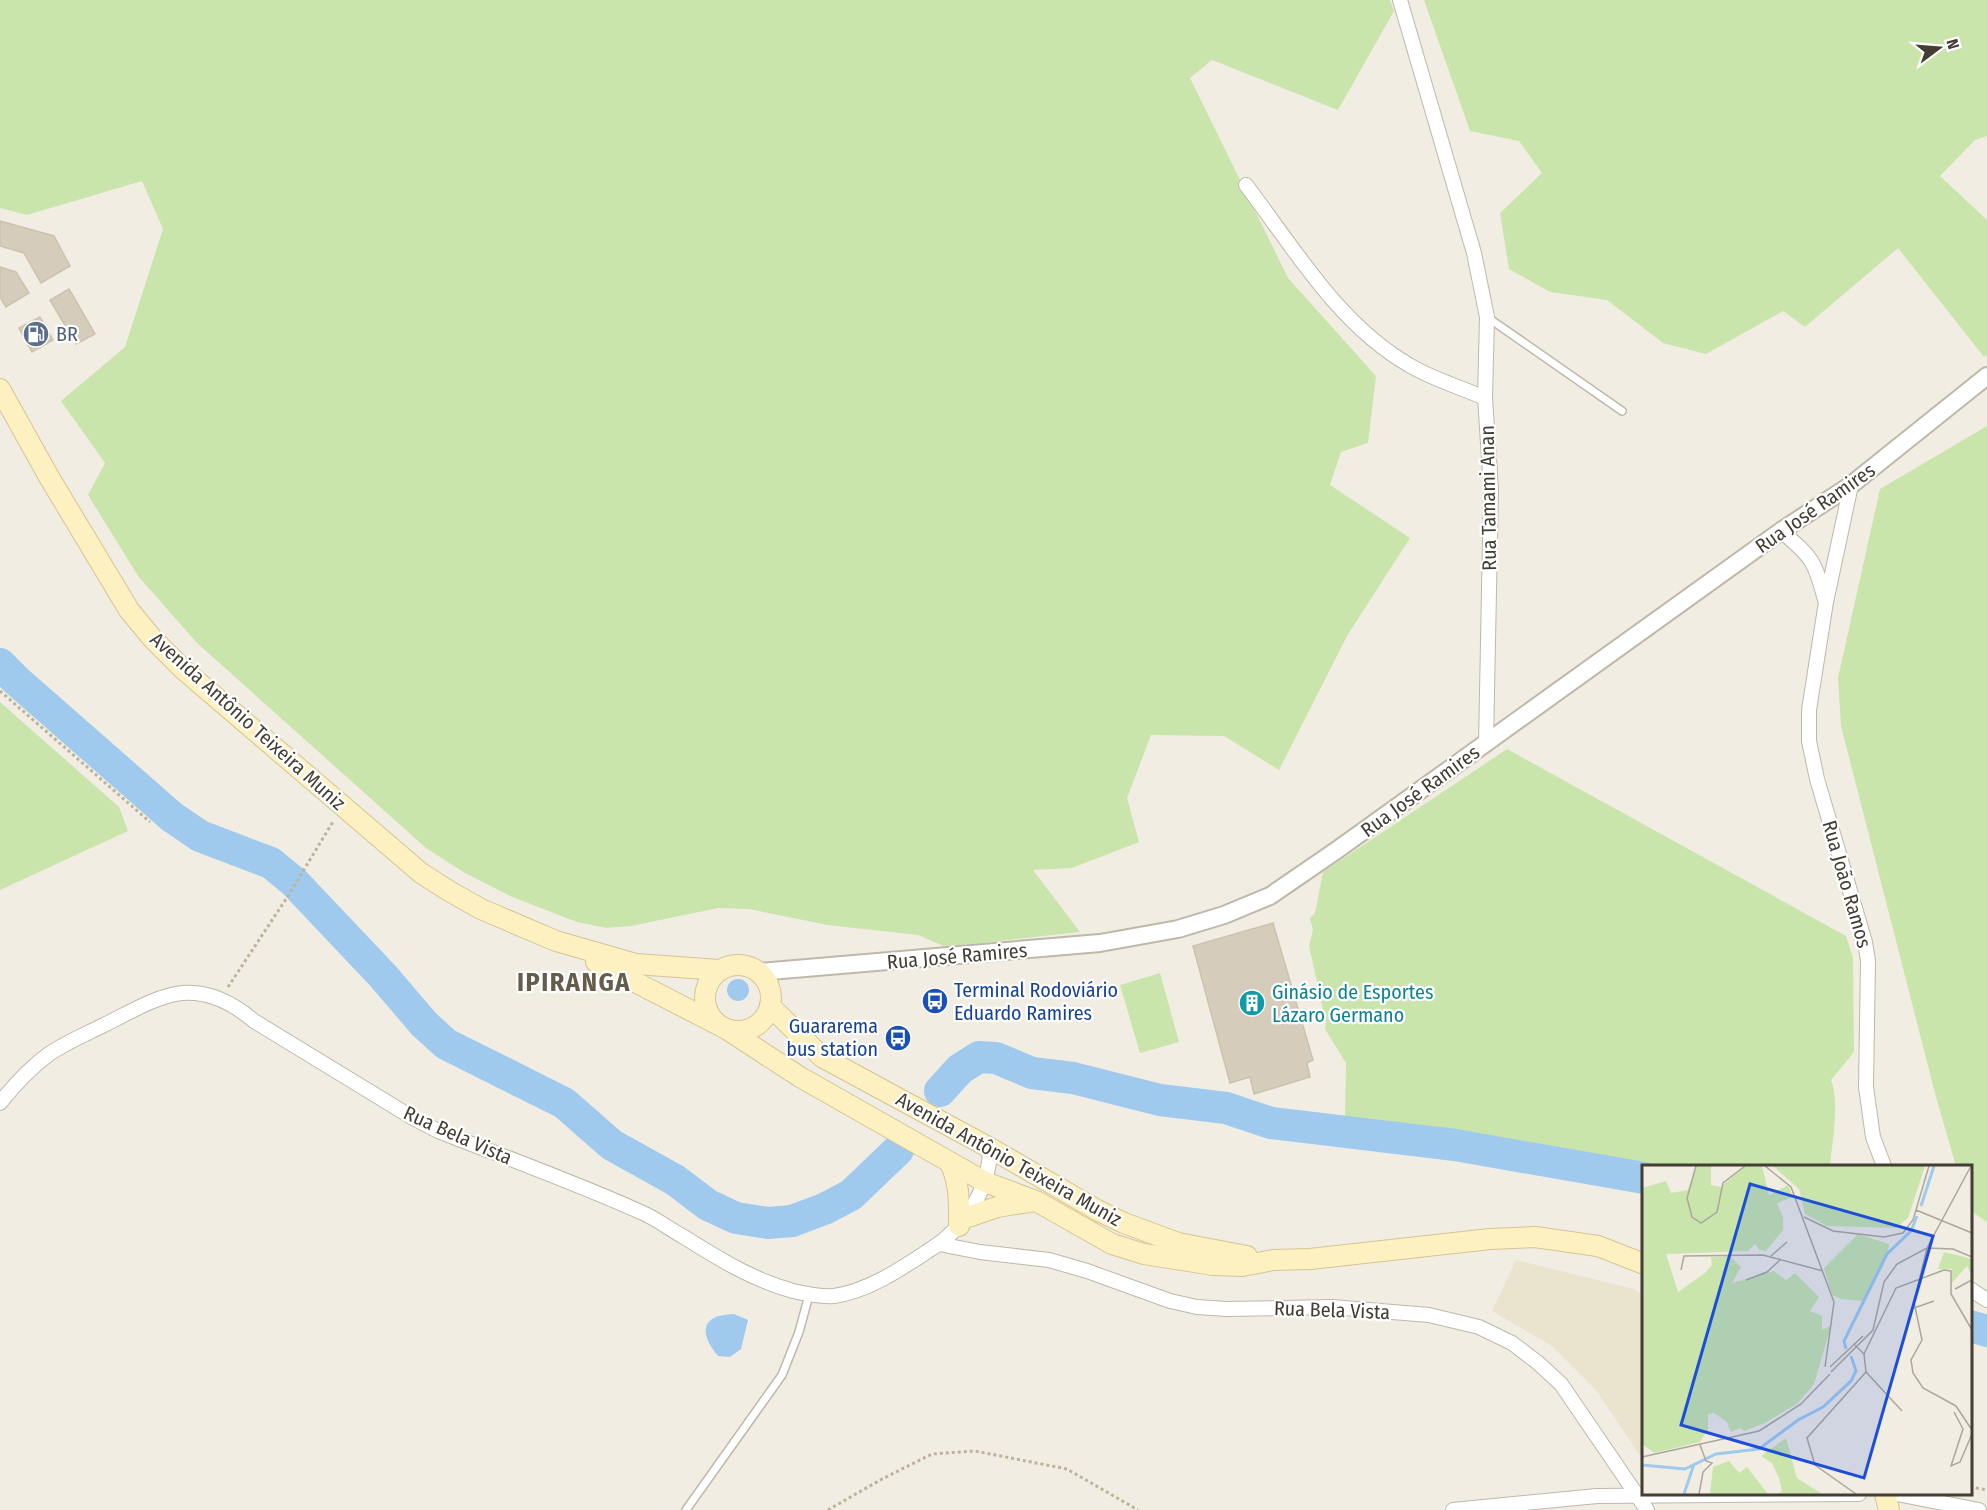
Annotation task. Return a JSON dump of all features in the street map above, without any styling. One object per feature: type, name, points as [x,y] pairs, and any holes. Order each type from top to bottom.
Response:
[{"type":"main road","name":"Avenida Antônio Teixeira Muniz","points":[[0,389],[49,477],[129,610],[152,638],[184,670],[421,873],[492,914],[544,938],[636,964],[719,970],[731,966],[742,966],[759,972]]},
{"type":"main road","name":"Avenida Antônio Teixeira Muniz","points":[[556,941],[722,1026],[800,1077],[985,1182],[1036,1201],[1112,1244],[1144,1254],[1213,1265],[1242,1266],[1274,1260],[1310,1259],[1491,1239],[1535,1237],[1598,1246],[1642,1263]]},
{"type":"main road","points":[[719,970],[705,989],[708,1013],[722,1026],[743,1031],[754,1027],[764,1018],[770,1006],[769,986],[759,972]]},
{"type":"main road","name":"Avenida Antônio Teixeira Muniz","points":[[770,1006],[822,1057],[990,1148],[1097,1210],[1178,1244],[1274,1260]]},
{"type":"main road","points":[[950,1163],[957,1178],[962,1222],[997,1207],[1036,1201]]},
{"type":"main road","points":[[1884,1495],[1889,1510]]},
{"type":"street","name":"Rua Tamami Anan","points":[[1400,0],[1474,253],[1487,317],[1485,398],[1491,489],[1486,744]]},
{"type":"street","points":[[1246,185],[1328,294],[1353,321],[1386,350],[1410,366],[1485,398]]},
{"type":"street","name":"Rua José Ramires","points":[[759,972],[1100,943],[1187,926],[1270,897],[1781,531],[1851,485],[1987,376]]},
{"type":"street","name":"Rua João Ramos","points":[[1851,485],[1826,602],[1809,710],[1809,741],[1817,779],[1865,942],[1868,962],[1866,1087],[1873,1137],[1883,1165]]},
{"type":"street","name":"Rua João Ramos","points":[[1781,531],[1814,563],[1826,602]]},
{"type":"street","name":"Rua Bela Vista","points":[[0,1103],[24,1074],[50,1053],[149,1003],[181,993],[201,994],[237,1007],[264,1027],[438,1131],[648,1215],[730,1266],[778,1286],[809,1295],[833,1296],[862,1288],[899,1270],[939,1244],[962,1222],[985,1182],[990,1148]]},
{"type":"street","name":"Rua Bela Vista","points":[[939,1244],[980,1252],[1050,1260],[1170,1301],[1197,1307],[1227,1309],[1332,1306],[1429,1315],[1479,1327],[1512,1343],[1538,1362],[1561,1384],[1647,1510]]},
{"type":"street","points":[[1972,1290],[1987,1300]]},
{"type":"street","points":[[1453,1510],[1544,1500],[1642,1495]]},
{"type":"street","points":[[1902,1495],[1979,1510]]},
{"type":"lane","points":[[1487,317],[1622,411]]},
{"type":"lane","points":[[686,1510],[782,1375],[799,1332],[809,1295]]},
{"type":"path","points":[[0,691],[150,822]]},
{"type":"path","points":[[220,999],[288,896],[343,806]]},
{"type":"path","points":[[828,1510],[932,1454],[975,1450],[1067,1469],[1138,1510]]},
{"type":"path","points":[[1972,1486],[1987,1490]]},
{"type":"shaded area","points":[[1516,1260],[1634,1289],[1642,1294],[1642,1459],[1596,1390],[1552,1346],[1492,1311]]},
{"type":"green space","points":[[0,0],[1390,0],[1394,11],[1338,110],[1212,60],[1190,78],[1288,278],[1376,376],[1368,443],[1341,452],[1330,485],[1410,538],[1347,636],[1279,770],[1224,736],[1151,735],[1127,798],[1139,842],[1072,868],[1033,870],[1080,932],[944,946],[918,935],[828,925],[749,909],[718,908],[631,926],[606,928],[577,922],[510,896],[465,873],[426,848],[197,643],[138,576],[88,495],[105,463],[61,401],[125,347],[163,229],[142,181],[27,215],[0,208]]},
{"type":"green space","points":[[1424,0],[1987,0],[1987,136],[1975,140],[1940,176],[1987,220],[1987,355],[1984,357],[1898,248],[1805,327],[1783,311],[1706,354],[1663,343],[1607,300],[1550,292],[1509,269],[1500,213],[1542,173],[1519,141],[1470,131]]},
{"type":"green space","points":[[1987,426],[1987,1222],[1972,1212],[1972,1165],[1956,1165],[1936,1097],[1841,726],[1838,678],[1880,489]]},
{"type":"green space","points":[[0,702],[119,807],[128,831],[0,890]]},
{"type":"green space","points":[[1507,749],[1846,936],[1853,958],[1854,1052],[1831,1080],[1834,1089],[1835,1111],[1830,1165],[1655,1165],[1345,1118],[1346,1063],[1325,1029],[1326,1023],[1309,946],[1313,930],[1310,918],[1315,913],[1323,872]]},
{"type":"green space","points":[[1160,973],[1179,1042],[1140,1053],[1120,985]]},
{"type":"water","points":[[738,979],[746,982],[749,990],[746,998],[738,1001],[730,998],[727,990],[730,982]]},
{"type":"water","points":[[734,1314],[748,1320],[741,1349],[730,1357],[718,1356],[708,1340],[706,1327],[714,1318]]},
{"type":"building","points":[[0,221],[54,236],[70,266],[41,283],[24,253],[0,246]]},
{"type":"building","points":[[0,267],[16,272],[29,293],[6,307],[0,297]]},
{"type":"building","points":[[69,289],[95,334],[76,344],[50,300]]},
{"type":"building","name":"BR","points":[[40,317],[53,340],[32,352],[19,328]]},
{"type":"building","name":"Ginásio de Esportes Lázaro Germano","points":[[1273,923],[1313,1060],[1307,1063],[1310,1077],[1254,1094],[1250,1077],[1230,1083],[1193,946]]},
{"type":"waterway","points":[[0,664],[172,817],[200,836],[271,863],[294,882],[383,976],[424,1024],[446,1044],[564,1103],[612,1145],[675,1180],[708,1205],[736,1218],[768,1223],[792,1221],[824,1209],[851,1195],[898,1150]]},
{"type":"waterway","points":[[940,1091],[960,1069],[979,1057],[996,1058],[1032,1073],[1073,1078],[1160,1100],[1226,1108],[1271,1123],[1455,1145],[1642,1178]]},
{"type":"waterway","points":[[1972,1327],[1987,1331]]},
{"type":"place","name":"BR","points":[[36,334]]},
{"type":"place","name":"Terminal Rodoviário Eduardo Ramires","points":[[935,1001]]},
{"type":"place","name":"Ginásio de Esportes Lázaro Germano","points":[[1252,1003]]},
{"type":"place","name":"Guararema bus station","points":[[898,1038]]},
{"type":"district","name":"IPIRANGA","points":[[574,982]]}]
